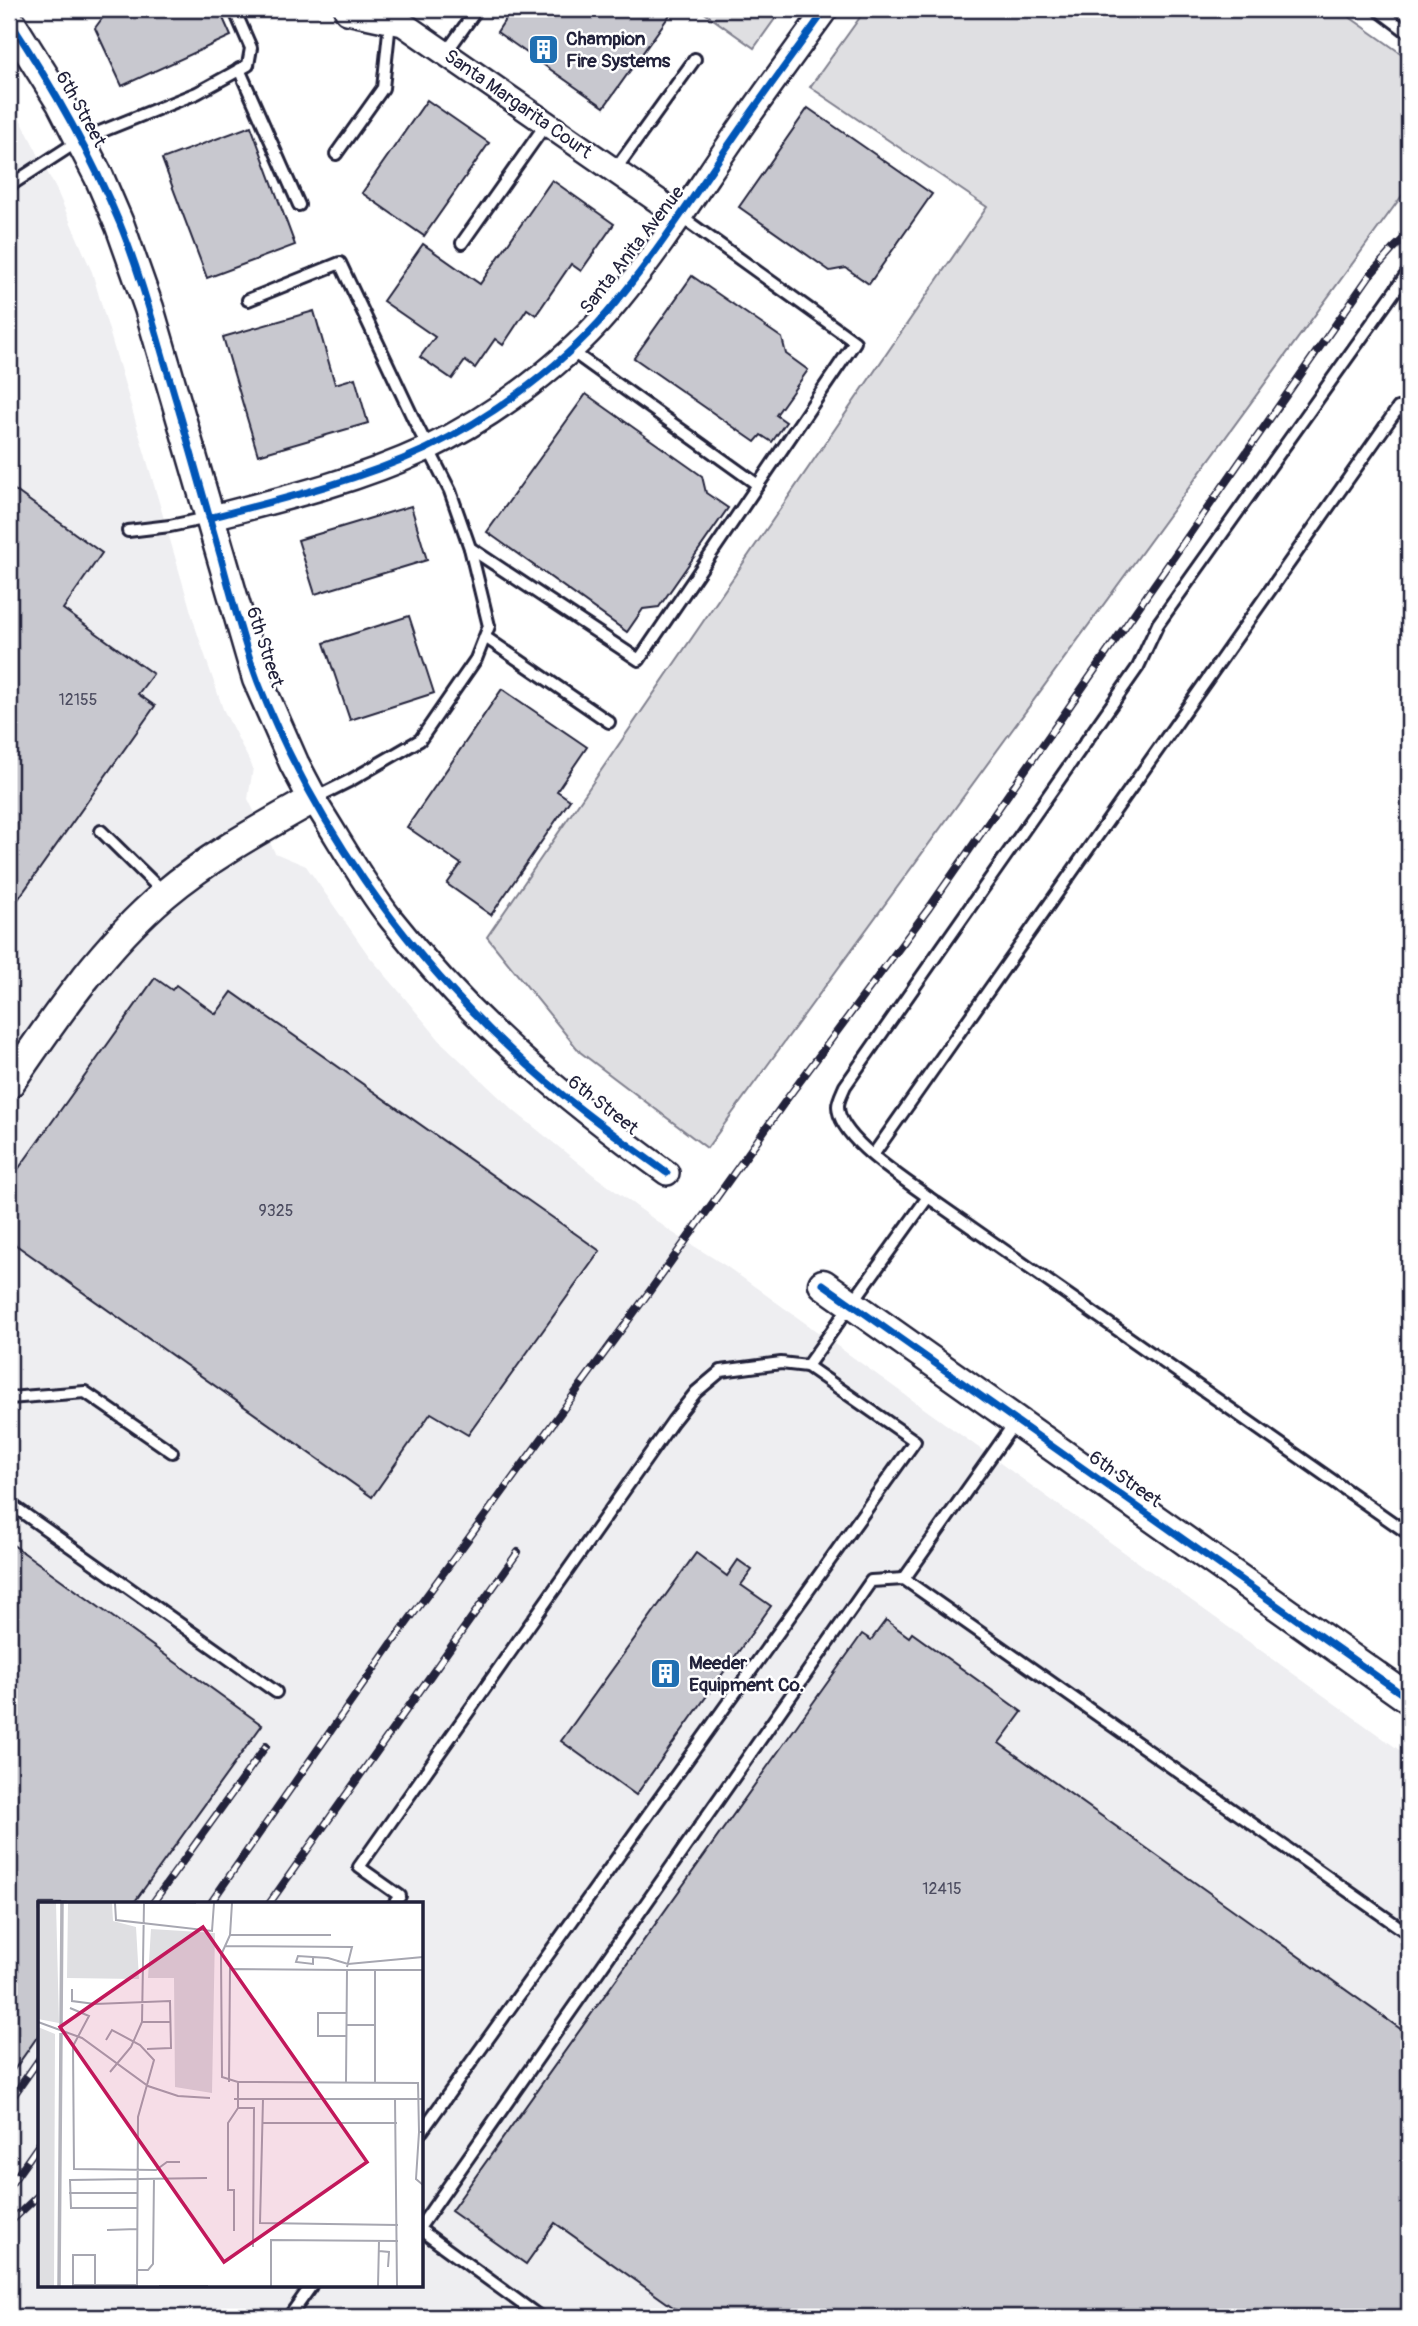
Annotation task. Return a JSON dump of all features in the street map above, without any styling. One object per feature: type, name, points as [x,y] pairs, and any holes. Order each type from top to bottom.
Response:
[{"type":"street","name":"Santa Anita Avenue","points":[[209,518],[347,481],[428,448],[500,405],[537,378],[570,350],[617,302],[826,9]]},
{"type":"street","name":"Santa Margarita Court","points":[[346,10],[402,24],[680,216]]},
{"type":"street","name":"6th Street","points":[[9,20],[37,63],[80,140],[121,226],[257,679],[313,799],[389,916],[467,1006],[514,1053],[567,1098],[667,1173]]},
{"type":"street","points":[[9,1084],[99,961],[165,895],[241,840],[313,799]]},
{"type":"street","name":"6th Street","points":[[823,1284],[1409,1699]]},
{"type":"lane","points":[[9,186],[80,140],[197,93],[248,65],[251,48],[234,9]]},
{"type":"lane","points":[[446,54],[477,9]]},
{"type":"lane","points":[[1377,9],[1409,33]]},
{"type":"lane","points":[[336,154],[383,88],[390,22]]},
{"type":"lane","points":[[614,170],[695,59]]},
{"type":"lane","points":[[239,69],[299,205]]},
{"type":"lane","points":[[462,243],[546,124]]},
{"type":"lane","points":[[470,548],[639,660],[855,342],[680,216]]},
{"type":"lane","points":[[248,300],[340,263],[450,491],[470,548],[489,626],[476,659],[419,740],[313,799]]},
{"type":"lane","points":[[1409,271],[1157,624],[1138,667],[845,1086],[838,1106],[846,1129],[873,1155],[928,1197],[1409,1534]]},
{"type":"lane","points":[[570,350],[758,485]]},
{"type":"lane","points":[[873,1155],[1398,408],[1409,416]]},
{"type":"lane","points":[[128,531],[209,518]]},
{"type":"lane","points":[[485,637],[609,722]]},
{"type":"lane","points":[[101,831],[165,895]]},
{"type":"lane","points":[[807,1366],[928,1197]]},
{"type":"lane","points":[[396,1902],[400,1896],[359,1867],[696,1392],[721,1371],[781,1363],[807,1366],[915,1441],[424,2128]]},
{"type":"lane","points":[[9,1398],[85,1392],[172,1452]]},
{"type":"lane","points":[[904,1580],[1016,1421]]},
{"type":"lane","points":[[9,1503],[276,1692]]},
{"type":"lane","points":[[424,2221],[871,1581],[904,1580],[1409,1934]]},
{"type":"lane","points":[[424,2232],[540,2317]]},
{"type":"lane","points":[[289,2317],[310,2288]]},
{"type":"shaded area","points":[[699,9],[782,9],[754,48]]},
{"type":"shaded area","points":[[866,9],[1338,9],[1409,59],[1409,186],[707,1148],[580,1052],[487,937],[987,207],[810,87]]},
{"type":"shaded area","points":[[13,105],[57,191],[92,272],[196,629],[223,709],[253,768],[248,799],[275,853],[306,866],[369,956],[442,1043],[514,1111],[596,1177],[673,1233],[726,1266],[1409,1757],[1409,2317],[9,2317],[9,111]]},
{"type":"building","points":[[109,9],[219,9],[231,36],[122,86],[95,28]]},
{"type":"building","points":[[512,9],[674,9],[604,107],[497,32]]},
{"type":"building","points":[[427,100],[489,143],[424,236],[362,193]]},
{"type":"building","points":[[808,108],[932,194],[869,284],[846,268],[830,271],[739,207]]},
{"type":"building","points":[[251,126],[295,245],[207,278],[162,159]]},
{"type":"building","points":[[552,180],[614,224],[581,271],[571,264],[536,315],[527,309],[503,345],[495,339],[475,368],[465,361],[452,379],[420,357],[435,337],[383,301],[423,244],[480,284]]},
{"type":"building","points":[[692,276],[782,338],[786,354],[808,370],[776,415],[786,422],[772,442],[761,435],[755,442],[634,358]]},
{"type":"building","points":[[314,311],[335,384],[355,378],[368,423],[258,455],[223,337]]},
{"type":"building","points":[[586,394],[702,476],[706,493],[728,508],[659,607],[643,609],[627,632],[487,532]]},
{"type":"building","points":[[9,486],[102,553],[63,609],[153,674],[138,694],[155,706],[9,912]]},
{"type":"building","points":[[411,506],[427,560],[315,594],[298,540]]},
{"type":"building","points":[[409,616],[434,693],[350,720],[324,643]]},
{"type":"building","points":[[502,689],[587,747],[557,791],[570,800],[491,915],[447,884],[461,864],[407,827]]},
{"type":"building","points":[[155,978],[172,990],[176,985],[216,1014],[232,992],[600,1251],[468,1435],[431,1413],[372,1497],[9,1240],[9,1182]]},
{"type":"building","points":[[9,1542],[262,1725],[134,1902],[38,1902],[38,2036],[9,2077]]},
{"type":"building","name":"Meeder Equipment Co.","points":[[696,1553],[727,1576],[738,1560],[752,1570],[741,1585],[771,1606],[636,1795],[561,1741]]},
{"type":"building","points":[[886,1620],[909,1637],[912,1633],[1022,1712],[999,1743],[1409,2035],[1409,2317],[687,2317],[555,2223],[526,2264],[451,2211],[862,1634],[871,1640]]},
{"type":"railway","points":[[211,1902],[392,1643],[789,1096],[929,908],[1370,275],[1409,234]]},
{"type":"railway","points":[[270,1902],[518,1552]]},
{"type":"railway","points":[[153,1902],[266,1746]]},
{"type":"railway","points":[[9,2102],[38,2061]]},
{"type":"railway","points":[[9,2187],[38,2146]]},
{"type":"railway","points":[[9,2223],[38,2196]]},
{"type":"cycle path","points":[[209,518],[347,480],[426,449],[504,403],[554,365],[598,323],[634,279],[826,9]]},
{"type":"cycle path","points":[[9,20],[83,145],[127,241],[186,434],[247,652],[280,733],[305,784],[364,880],[398,926],[471,1011],[548,1083],[667,1173]]},
{"type":"cycle path","points":[[823,1284],[1409,1699]]},
{"type":"place","name":"Champion Fire Systems","points":[[543,50]]},
{"type":"place","name":"Meeder Equipment Co.","points":[[666,1674]]}]
